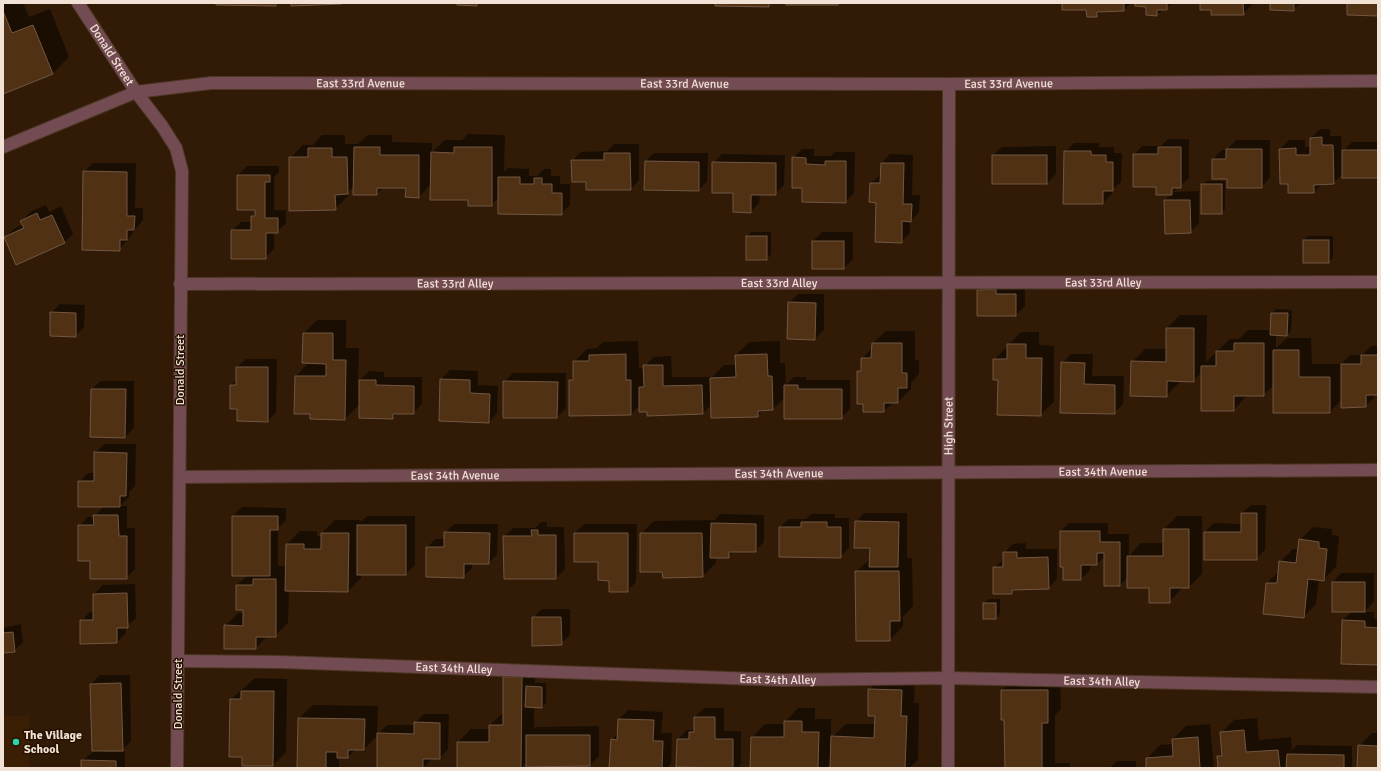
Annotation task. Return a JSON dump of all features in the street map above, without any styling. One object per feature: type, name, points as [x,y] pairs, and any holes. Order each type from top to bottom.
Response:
[{"type":"street","name":"Donald Street","points":[[78,3],[136,92],[162,126],[176,148],[182,172],[177,768]]},
{"type":"street","name":"East 33rd Avenue","points":[[3,147],[136,92],[219,83],[949,84],[1378,81]]},
{"type":"street","name":"High Street","points":[[948,768],[949,84]]},
{"type":"street","name":"East 33rd Alley","points":[[180,284],[949,284],[1378,282]]},
{"type":"street","name":"East 34th Avenue","points":[[180,477],[1378,470]]},
{"type":"street","name":"East 34th Alley","points":[[178,661],[280,662],[782,680],[948,678],[1378,687]]},
{"type":"shaded area","name":"The Village School","points":[[3,716],[29,716],[29,768],[3,768]]},
{"type":"building","points":[[216,3],[276,3],[276,6],[216,5]]},
{"type":"building","points":[[291,3],[342,3],[342,4],[291,6]]},
{"type":"building","points":[[457,3],[477,3],[477,6],[457,5]]},
{"type":"building","points":[[715,3],[769,3],[769,7],[715,6]]},
{"type":"building","points":[[786,3],[838,3],[838,5],[786,5]]},
{"type":"building","points":[[1062,3],[1124,3],[1124,11],[1097,12],[1097,17],[1087,17],[1086,10],[1062,10]]},
{"type":"building","points":[[1135,3],[1167,3],[1167,10],[1157,10],[1157,16],[1146,15],[1146,7],[1135,6]]},
{"type":"building","points":[[1200,3],[1243,3],[1244,15],[1211,15],[1211,10],[1200,10]]},
{"type":"building","points":[[1270,3],[1294,3],[1294,11],[1270,10]]},
{"type":"building","points":[[1347,3],[1378,3],[1378,16],[1347,15]]},
{"type":"building","points":[[3,11],[12,33],[33,25],[53,74],[3,94]]},
{"type":"building","points":[[1322,137],[1322,145],[1333,145],[1334,184],[1314,185],[1314,193],[1288,193],[1288,184],[1280,184],[1279,149],[1296,148],[1296,155],[1310,155],[1310,138]]},
{"type":"building","points":[[354,147],[380,147],[380,155],[419,155],[419,198],[405,197],[406,188],[377,188],[377,195],[353,195]]},
{"type":"building","points":[[454,147],[492,147],[492,206],[468,206],[468,200],[430,200],[431,152],[454,153]]},
{"type":"building","points":[[1158,147],[1181,147],[1181,188],[1172,188],[1172,195],[1156,195],[1156,187],[1133,187],[1133,154],[1158,154]]},
{"type":"building","points":[[308,148],[332,148],[332,157],[347,157],[348,194],[335,195],[336,210],[289,211],[289,157],[308,157]]},
{"type":"building","points":[[1226,149],[1262,149],[1262,188],[1227,188],[1227,179],[1212,179],[1212,159],[1226,159]]},
{"type":"building","points":[[1342,150],[1378,150],[1378,178],[1342,178]]},
{"type":"building","points":[[1064,151],[1091,151],[1091,155],[1106,155],[1106,162],[1113,162],[1113,191],[1103,191],[1103,204],[1063,204]]},
{"type":"building","points":[[604,153],[630,153],[631,190],[586,190],[586,182],[572,182],[571,160],[604,160]]},
{"type":"building","points":[[992,155],[1047,155],[1047,184],[992,184]]},
{"type":"building","points":[[792,157],[806,158],[806,164],[825,165],[825,161],[846,161],[846,203],[802,202],[802,188],[792,188]]},
{"type":"building","points":[[645,161],[699,162],[699,191],[644,190]]},
{"type":"building","points":[[712,162],[776,163],[776,195],[751,195],[751,213],[733,212],[733,193],[712,193]]},
{"type":"building","points":[[881,163],[904,163],[903,204],[912,204],[911,222],[902,221],[902,243],[875,242],[876,203],[869,202],[870,183],[880,183]]},
{"type":"building","points":[[83,171],[127,172],[127,216],[135,216],[134,230],[127,230],[127,240],[120,240],[120,251],[82,250]]},
{"type":"building","points":[[237,175],[270,175],[270,182],[265,182],[265,218],[278,218],[278,233],[266,233],[266,259],[231,259],[231,230],[251,230],[251,216],[255,216],[255,210],[237,210]]},
{"type":"building","points":[[498,177],[520,177],[520,184],[534,184],[534,178],[542,178],[542,184],[552,184],[552,193],[562,193],[562,215],[498,214]]},
{"type":"building","points":[[1201,184],[1222,184],[1222,214],[1201,214]]},
{"type":"building","points":[[1164,200],[1190,200],[1191,233],[1165,234]]},
{"type":"building","points":[[37,213],[40,220],[52,215],[65,243],[16,265],[4,237],[24,228],[20,221]]},
{"type":"building","points":[[746,236],[767,236],[767,260],[746,260]]},
{"type":"building","points":[[1303,240],[1329,240],[1329,263],[1303,263]]},
{"type":"building","points":[[812,241],[844,241],[844,269],[812,269]]},
{"type":"building","points":[[996,289],[996,294],[1016,294],[1016,316],[977,316],[977,290]]},
{"type":"building","points":[[788,302],[816,303],[815,340],[787,339]]},
{"type":"building","points":[[50,312],[76,313],[76,337],[50,336]]},
{"type":"building","points":[[1271,313],[1288,313],[1287,336],[1270,335]]},
{"type":"building","points":[[1166,328],[1194,328],[1194,382],[1167,381],[1167,397],[1130,396],[1131,361],[1166,362]]},
{"type":"building","points":[[303,333],[333,333],[333,360],[346,360],[345,420],[310,419],[310,414],[294,414],[295,376],[326,376],[326,364],[302,363]]},
{"type":"building","points":[[872,343],[902,343],[902,373],[907,373],[907,388],[898,388],[898,403],[884,403],[884,412],[863,412],[863,404],[857,404],[857,371],[861,371],[861,358],[871,358]]},
{"type":"building","points":[[1234,343],[1264,343],[1264,396],[1234,396],[1234,411],[1201,411],[1201,366],[1216,366],[1216,351],[1234,351]]},
{"type":"building","points":[[1007,344],[1026,344],[1026,358],[1042,358],[1041,416],[997,415],[998,380],[993,380],[993,359],[1007,359]]},
{"type":"building","points":[[1273,350],[1299,350],[1299,377],[1330,377],[1330,413],[1273,413]]},
{"type":"building","points":[[626,354],[626,380],[631,380],[631,415],[569,416],[569,380],[573,380],[573,361],[589,361],[589,355]]},
{"type":"building","points":[[767,354],[768,376],[772,376],[773,410],[758,411],[758,417],[711,418],[710,378],[736,377],[735,355]]},
{"type":"building","points":[[1361,355],[1378,355],[1378,395],[1366,395],[1366,407],[1341,408],[1341,364],[1361,364]]},
{"type":"building","points":[[1061,362],[1085,363],[1084,384],[1115,385],[1115,414],[1060,413]]},
{"type":"building","points":[[643,365],[663,365],[663,386],[702,385],[703,414],[647,416],[647,412],[639,412],[639,387],[644,387]]},
{"type":"building","points":[[236,367],[268,367],[268,422],[237,421],[237,409],[230,409],[230,385],[236,385]]},
{"type":"building","points":[[440,379],[470,380],[470,393],[490,394],[489,423],[439,421]]},
{"type":"building","points":[[359,380],[376,380],[376,385],[414,386],[414,414],[393,414],[393,419],[359,418]]},
{"type":"building","points":[[503,381],[558,382],[557,418],[503,418]]},
{"type":"building","points":[[784,385],[798,385],[798,389],[842,389],[842,419],[784,419]]},
{"type":"building","points":[[91,389],[126,389],[125,438],[90,437]]},
{"type":"building","points":[[94,452],[127,453],[126,496],[120,496],[120,507],[78,507],[78,481],[94,481]]},
{"type":"building","points":[[1241,513],[1257,513],[1257,560],[1204,560],[1204,532],[1241,532]]},
{"type":"building","points":[[93,515],[118,515],[119,536],[127,536],[127,579],[90,579],[90,561],[78,561],[78,525],[94,525]]},
{"type":"building","points":[[232,516],[278,516],[278,530],[270,530],[270,576],[232,576]]},
{"type":"building","points":[[855,521],[899,522],[898,567],[869,567],[870,548],[854,548]]},
{"type":"building","points":[[801,522],[827,522],[827,527],[841,527],[841,558],[779,557],[779,527],[801,527]]},
{"type":"building","points":[[711,523],[756,524],[756,552],[729,552],[729,558],[710,558]]},
{"type":"building","points":[[357,525],[406,525],[406,575],[357,575]]},
{"type":"building","points":[[1163,529],[1189,529],[1189,588],[1170,588],[1170,603],[1149,603],[1149,588],[1127,588],[1127,556],[1163,556]]},
{"type":"building","points":[[531,530],[538,530],[538,535],[556,535],[556,579],[504,579],[503,536],[532,536]]},
{"type":"building","points":[[1060,531],[1100,531],[1100,542],[1120,542],[1120,586],[1104,586],[1104,553],[1097,553],[1097,565],[1081,565],[1081,580],[1063,580],[1063,567],[1060,567]]},
{"type":"building","points":[[444,532],[490,533],[489,564],[464,564],[464,578],[426,577],[426,547],[444,547]]},
{"type":"building","points":[[321,533],[349,533],[348,592],[285,591],[286,544],[304,544],[304,549],[321,549]]},
{"type":"building","points":[[574,533],[628,533],[628,592],[609,592],[609,581],[598,580],[598,562],[574,562]]},
{"type":"building","points":[[640,533],[702,533],[703,577],[663,578],[662,572],[640,572]]},
{"type":"building","points":[[1299,539],[1319,542],[1319,548],[1327,549],[1324,581],[1308,579],[1304,618],[1263,614],[1266,583],[1277,583],[1279,561],[1296,563]]},
{"type":"building","points":[[1003,552],[1017,552],[1017,558],[1048,557],[1049,589],[1012,590],[1012,594],[993,594],[993,567],[1003,567]]},
{"type":"building","points":[[855,571],[899,571],[900,621],[890,621],[890,641],[856,641]]},
{"type":"building","points":[[253,579],[276,579],[276,637],[256,637],[256,649],[224,649],[224,625],[243,626],[243,610],[236,610],[236,585],[253,585]]},
{"type":"building","points":[[1332,582],[1365,582],[1365,612],[1332,612]]},
{"type":"building","points":[[127,593],[128,628],[117,628],[117,643],[80,644],[80,620],[93,620],[93,594]]},
{"type":"building","points":[[983,603],[996,603],[996,619],[983,619]]},
{"type":"building","points":[[532,617],[561,617],[562,645],[532,646]]},
{"type":"building","points":[[1342,620],[1365,621],[1365,627],[1378,628],[1378,665],[1341,664]]},
{"type":"building","points":[[13,632],[15,652],[3,653],[3,633]]},
{"type":"building","points":[[503,677],[522,677],[521,768],[457,768],[457,742],[489,742],[489,725],[503,725]]},
{"type":"building","points":[[121,683],[123,751],[92,751],[90,684]]},
{"type":"building","points":[[526,686],[542,687],[542,708],[525,707]]},
{"type":"building","points":[[868,689],[902,690],[901,716],[907,716],[905,768],[830,768],[831,736],[874,738],[875,716],[868,716]]},
{"type":"building","points":[[1001,690],[1048,690],[1048,723],[1042,723],[1042,768],[1005,768],[1004,720],[1001,720]]},
{"type":"building","points":[[241,691],[274,691],[273,766],[242,766],[242,757],[229,757],[230,699],[241,699]]},
{"type":"building","points":[[694,717],[715,717],[715,739],[733,739],[733,768],[676,767],[677,739],[689,739],[689,732],[694,732]]},
{"type":"building","points":[[298,718],[365,719],[364,750],[348,750],[348,758],[337,758],[337,752],[326,752],[326,768],[297,768]]},
{"type":"building","points":[[618,719],[654,720],[653,741],[663,741],[662,768],[609,768],[611,739],[617,740]]},
{"type":"building","points":[[784,721],[802,721],[802,732],[819,732],[818,768],[750,768],[751,737],[784,737]]},
{"type":"building","points":[[414,722],[440,723],[440,759],[423,759],[423,768],[377,768],[377,733],[414,734]]},
{"type":"building","points":[[1244,730],[1246,752],[1278,750],[1280,768],[1218,768],[1217,756],[1222,756],[1220,732]]},
{"type":"building","points":[[526,735],[590,735],[590,766],[526,767]]},
{"type":"building","points":[[1198,737],[1200,768],[1146,768],[1146,758],[1173,756],[1172,739]]},
{"type":"building","points":[[1358,745],[1378,746],[1378,768],[1357,768]]},
{"type":"building","points":[[1287,754],[1344,755],[1344,768],[1286,768]]},
{"type":"building","points":[[81,760],[116,761],[116,768],[81,768]]},
{"type":"place","name":"The Village School","points":[[16,742]]}]
